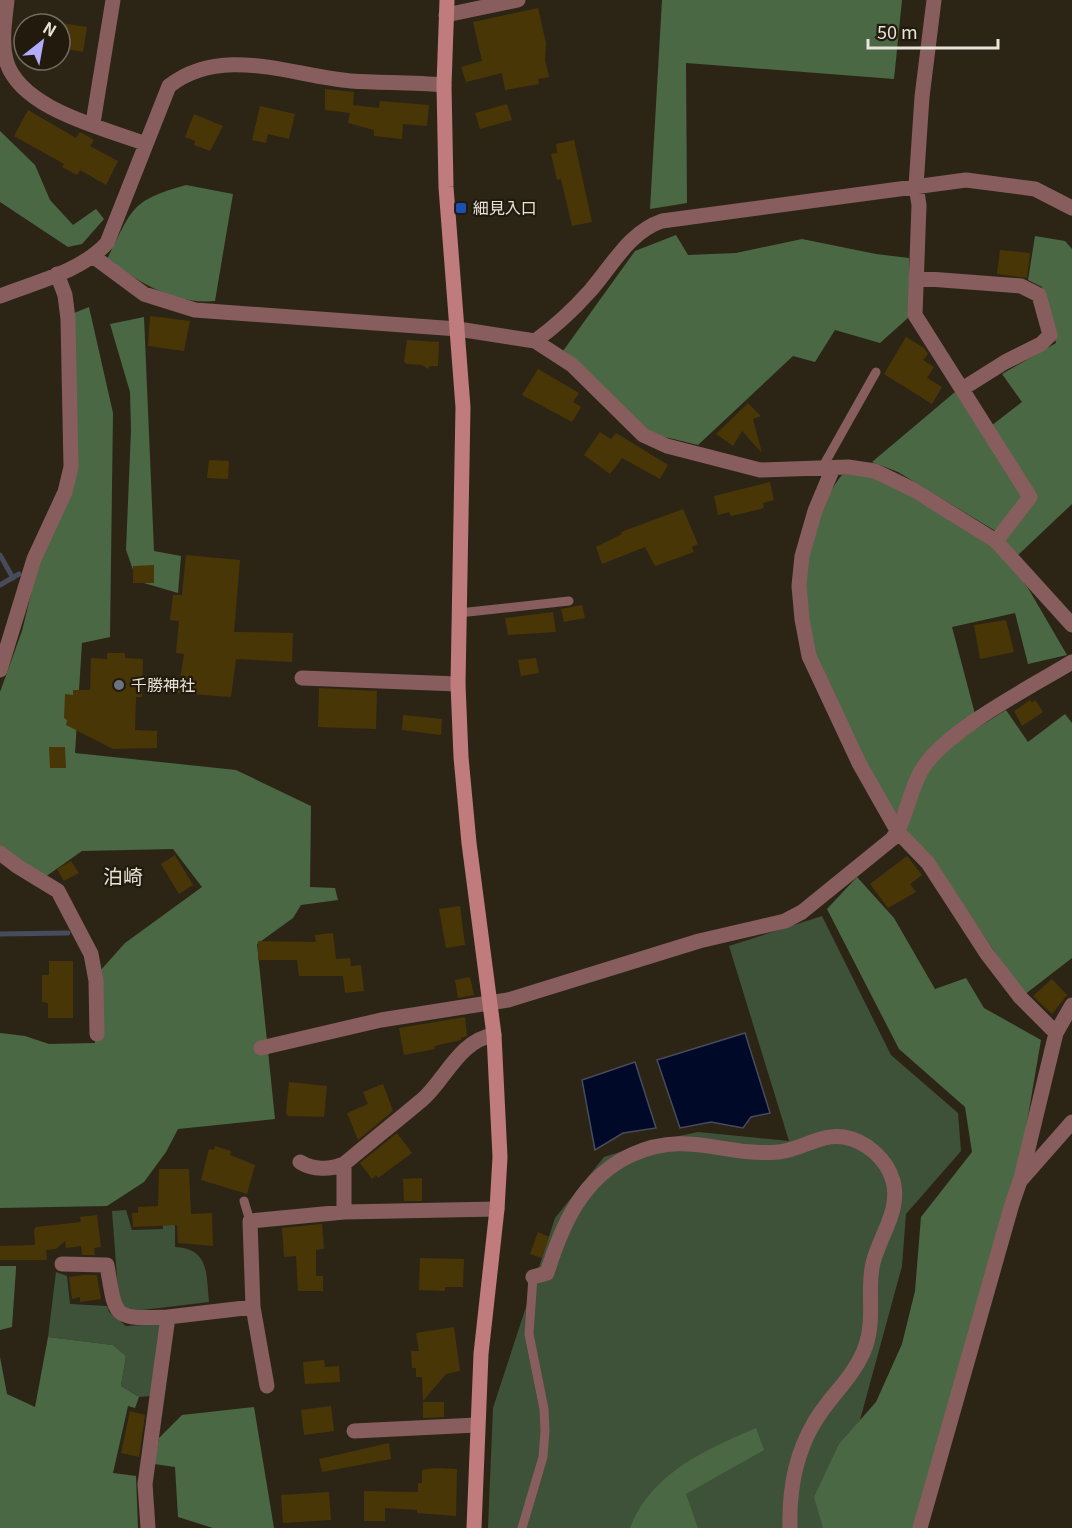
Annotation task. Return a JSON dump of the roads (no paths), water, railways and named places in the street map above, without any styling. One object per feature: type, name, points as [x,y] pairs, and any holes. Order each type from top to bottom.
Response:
[{"type":"street","points":[[7,0],[4,47],[13,75],[28,93],[50,107],[146,144]]},
{"type":"street","points":[[93,123],[113,0]]},
{"type":"street","points":[[474,1528],[481,1354],[497,1209],[500,1157],[494,1035],[469,843],[458,684],[463,407],[446,187],[444,85],[446,7],[518,0]]},
{"type":"street","points":[[934,0],[922,97],[916,186],[919,205],[915,315],[1030,497],[996,541]]},
{"type":"street","points":[[0,296],[94,257],[107,243],[169,86],[182,75],[233,63],[350,81],[444,85]]},
{"type":"street","points":[[535,340],[558,324],[590,291],[631,240],[651,225],[662,221],[966,180],[1035,189],[1072,208]]},
{"type":"street","points":[[94,257],[144,294],[195,310],[458,329],[535,340],[572,365],[637,430],[659,442],[760,470],[828,468],[875,471],[950,510],[996,541],[1072,625]]},
{"type":"street","points":[[0,670],[34,559],[65,492],[71,467],[68,432],[68,319],[65,296],[57,274]]},
{"type":"street","points":[[916,279],[1021,286],[1039,295],[1050,335],[1041,344],[1005,362],[962,389]]},
{"type":"street","points":[[828,468],[802,556],[799,586],[809,656],[859,764],[898,832],[928,863],[987,954],[1020,997],[1056,1033]]},
{"type":"street","points":[[261,1048],[381,1020],[508,1000],[699,941],[785,921],[802,912],[898,832],[915,781],[932,756],[951,738],[1072,662]]},
{"type":"street","points":[[302,678],[458,684]]},
{"type":"street","points":[[0,853],[10,862],[58,891],[91,954],[96,981],[97,1034]]},
{"type":"street","points":[[920,1528],[971,1339],[1020,1181],[1056,1033],[1072,1005]]},
{"type":"street","points":[[300,1162],[309,1167],[334,1168],[344,1164],[425,1097],[449,1065],[481,1037],[494,1035]]},
{"type":"street","points":[[1020,1181],[1072,1122]]},
{"type":"street","points":[[534,1277],[547,1273],[563,1228],[584,1191],[617,1163],[632,1155],[674,1144],[695,1143],[737,1152],[781,1152],[828,1136],[845,1137],[874,1152],[892,1178],[896,1193],[894,1206],[872,1265],[870,1330],[864,1351],[854,1371],[814,1423],[807,1438],[790,1494],[790,1528]]},
{"type":"street","points":[[344,1164],[344,1212]]},
{"type":"street","points":[[267,1386],[253,1307],[250,1221],[344,1212],[497,1209]]},
{"type":"street","points":[[62,1264],[107,1265],[114,1306],[121,1315],[128,1318],[168,1317],[253,1307]]},
{"type":"street","points":[[148,1528],[146,1484],[168,1317]]},
{"type":"street","points":[[354,1431],[477,1425]]},
{"type":"lane","points":[[828,468],[876,372]]},
{"type":"lane","points":[[459,613],[569,601]]},
{"type":"lane","points":[[244,1201],[250,1221]]},
{"type":"lane","points":[[522,1528],[543,1457],[545,1431],[544,1409],[529,1334],[534,1277]]},
{"type":"water","points":[[745,1033],[770,1113],[751,1117],[743,1128],[711,1122],[680,1128],[657,1060]]},
{"type":"water","points":[[635,1062],[656,1128],[623,1133],[595,1150],[582,1080]]},
{"type":"waterway","points":[[0,555],[13,578]]},
{"type":"waterway","points":[[0,585],[19,574]]},
{"type":"waterway","points":[[0,934],[68,933]]},
{"type":"place","name":"細見入口","points":[[461,208]]},
{"type":"place","name":"千勝神社","points":[[119,685]]},
{"type":"district","name":"泊崎","points":[[123,877]]}]
